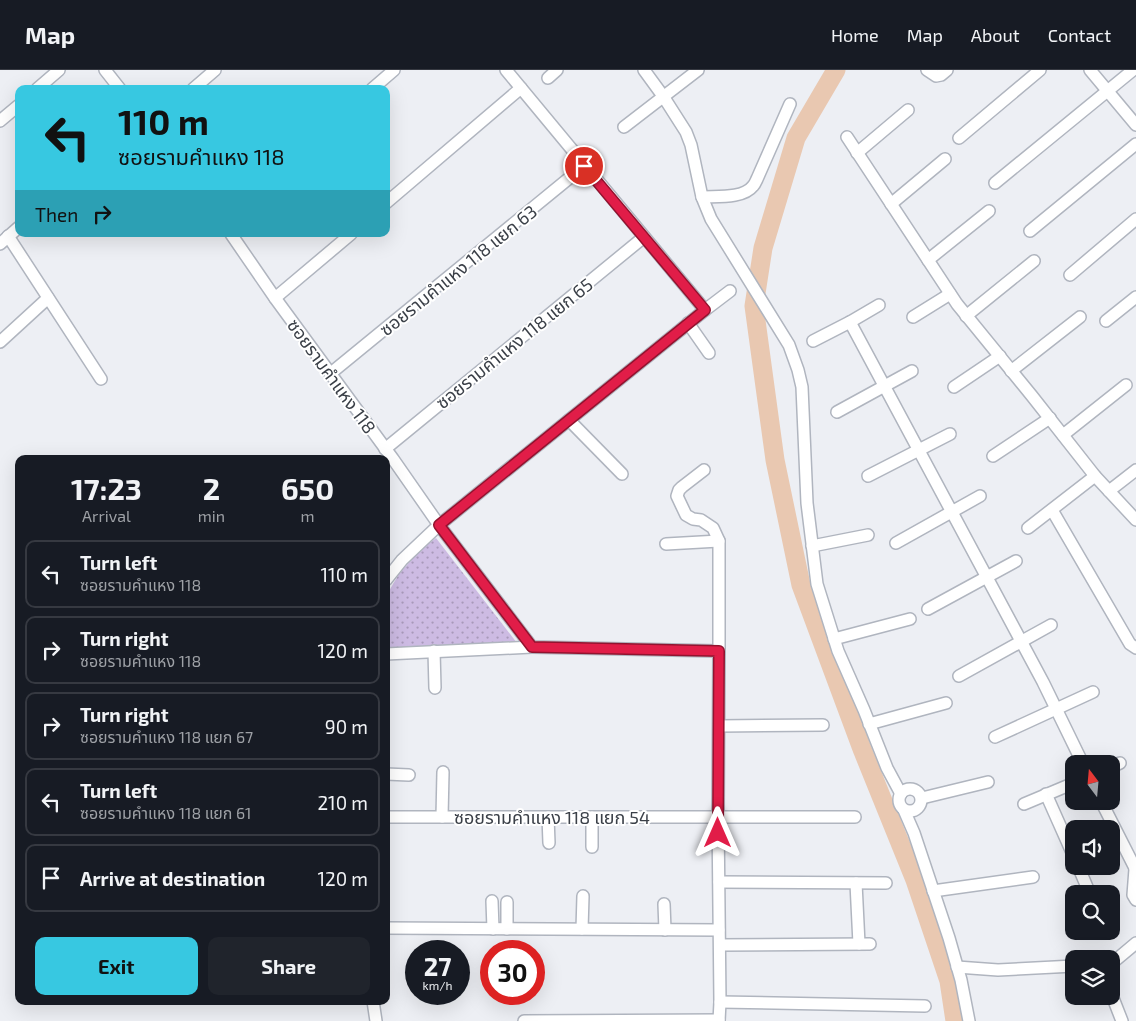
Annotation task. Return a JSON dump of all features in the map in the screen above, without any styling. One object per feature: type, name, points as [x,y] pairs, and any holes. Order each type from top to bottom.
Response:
[{"type":"street","points":[[42,85],[59,70]]},
{"type":"street","points":[[105,70],[117,85]]},
{"type":"street","points":[[198,85],[215,70]]},
{"type":"street","points":[[377,85],[394,70]]},
{"type":"street","points":[[506,70],[705,310]]},
{"type":"street","points":[[548,78],[557,70]]},
{"type":"street","points":[[644,70],[683,127],[691,145],[702,197],[711,219],[789,345],[798,370],[802,387],[807,503],[817,584],[838,651],[887,768],[901,794]]},
{"type":"street","points":[[624,127],[698,70]]},
{"type":"street","points":[[928,70],[936,76],[941,75],[947,70]]},
{"type":"street","points":[[959,138],[1040,70]]},
{"type":"street","points":[[1090,70],[1136,124]]},
{"type":"street","points":[[995,184],[1133,70]]},
{"type":"street","points":[[390,200],[521,88]]},
{"type":"street","points":[[702,197],[738,195],[752,187],[790,104]]},
{"type":"street","points":[[0,121],[15,108]]},
{"type":"street","points":[[857,152],[908,110]]},
{"type":"street","points":[[847,137],[966,316],[1050,418],[1094,476],[1136,520]]},
{"type":"street","points":[[1030,231],[1136,144]]},
{"type":"street","points":[[891,204],[946,159]]},
{"type":"street","name":"ซอยรามคำแหง 118 แยก 63","points":[[331,374],[584,166]]},
{"type":"street","points":[[928,260],[989,211]]},
{"type":"street","points":[[1070,275],[1136,219]]},
{"type":"street","points":[[15,230],[4,240],[48,298],[101,380]]},
{"type":"street","name":"ซอยรามคำแหง 118","points":[[233,237],[385,449],[387,455]]},
{"type":"street","points":[[275,298],[346,237]]},
{"type":"street","name":"ซอยรามคำแหง 118 แยก 65","points":[[385,449],[644,237]]},
{"type":"street","points":[[966,316],[1034,261]]},
{"type":"street","points":[[390,575],[402,560],[439,525],[730,291]]},
{"type":"street","points":[[912,317],[950,294]]},
{"type":"street","points":[[0,342],[48,298]]},
{"type":"street","points":[[1106,321],[1136,298]]},
{"type":"street","points":[[813,341],[879,305]]},
{"type":"street","points":[[1012,371],[1080,317]]},
{"type":"street","points":[[850,322],[987,577],[1079,755]]},
{"type":"street","points":[[688,323],[709,353]]},
{"type":"street","points":[[954,387],[1000,356]]},
{"type":"street","points":[[838,412],[912,372]]},
{"type":"street","points":[[1063,435],[1126,385]]},
{"type":"street","points":[[994,456],[1050,418]]},
{"type":"street","points":[[569,420],[622,474]]},
{"type":"street","points":[[868,476],[950,434]]},
{"type":"street","name":"ซอยรามคำแหง 118","points":[[390,462],[532,647]]},
{"type":"street","points":[[524,1021],[719,1021],[718,541],[713,528],[701,520],[693,519],[686,515],[678,496],[679,490],[682,487],[704,470]]},
{"type":"street","points":[[1109,491],[1136,470]]},
{"type":"street","points":[[1028,528],[1094,476]]},
{"type":"street","points":[[896,543],[980,496]]},
{"type":"street","points":[[1052,510],[1130,644],[1136,648]]},
{"type":"street","points":[[812,546],[868,535]]},
{"type":"street","points":[[666,544],[718,541]]},
{"type":"street","points":[[928,609],[1016,561]]},
{"type":"street","points":[[834,638],[910,619]]},
{"type":"street","points":[[960,676],[1051,625]]},
{"type":"street","points":[[390,654],[532,647],[719,651]]},
{"type":"street","points":[[434,651],[435,688]]},
{"type":"street","points":[[995,737],[1093,692]]},
{"type":"street","points":[[869,724],[946,703]]},
{"type":"street","points":[[719,726],[823,725]]},
{"type":"street","points":[[442,817],[443,772]]},
{"type":"street","points":[[390,774],[409,774]]},
{"type":"street","points":[[922,798],[988,782]]},
{"type":"street","points":[[1024,804],[1065,786]]},
{"type":"street","points":[[904,810],[913,811],[920,806],[922,798],[917,791],[908,789],[901,794],[900,805],[914,833],[949,938],[969,1021]]},
{"type":"street","points":[[1046,794],[1065,837]]},
{"type":"street","points":[[1106,810],[1135,870],[1133,895],[1136,900]]},
{"type":"street","name":"ซอยรามคำแหง 118 แยก 54","points":[[390,817],[855,817]]},
{"type":"street","points":[[548,817],[549,843]]},
{"type":"street","points":[[592,817],[592,847]]},
{"type":"street","points":[[933,891],[1033,877]]},
{"type":"street","points":[[719,882],[886,883]]},
{"type":"street","points":[[720,945],[864,944],[856,883]]},
{"type":"street","points":[[582,896],[582,930]]},
{"type":"street","points":[[492,901],[493,929]]},
{"type":"street","points":[[507,902],[507,929]]},
{"type":"street","points":[[664,904],[665,930]]},
{"type":"street","points":[[390,928],[719,930]]},
{"type":"street","points":[[1120,956],[1136,943]]},
{"type":"street","points":[[957,967],[998,970],[1065,966]]},
{"type":"street","points":[[720,1002],[925,1006]]},
{"type":"street","points":[[374,1005],[376,1021]]},
{"type":"street","points":[[1116,1005],[1122,1021]]},
{"type":"shaded area","points":[[436,538],[517,643],[390,649],[390,589],[399,574],[420,550]]},
{"type":"waterway","points":[[836,70],[796,138],[763,248],[754,306],[775,460],[801,585],[862,749],[915,880],[949,981],[955,1021]]},
{"type":"route","points":[[584,166],[705,310],[439,525],[532,647],[719,651],[718,833]]}]
